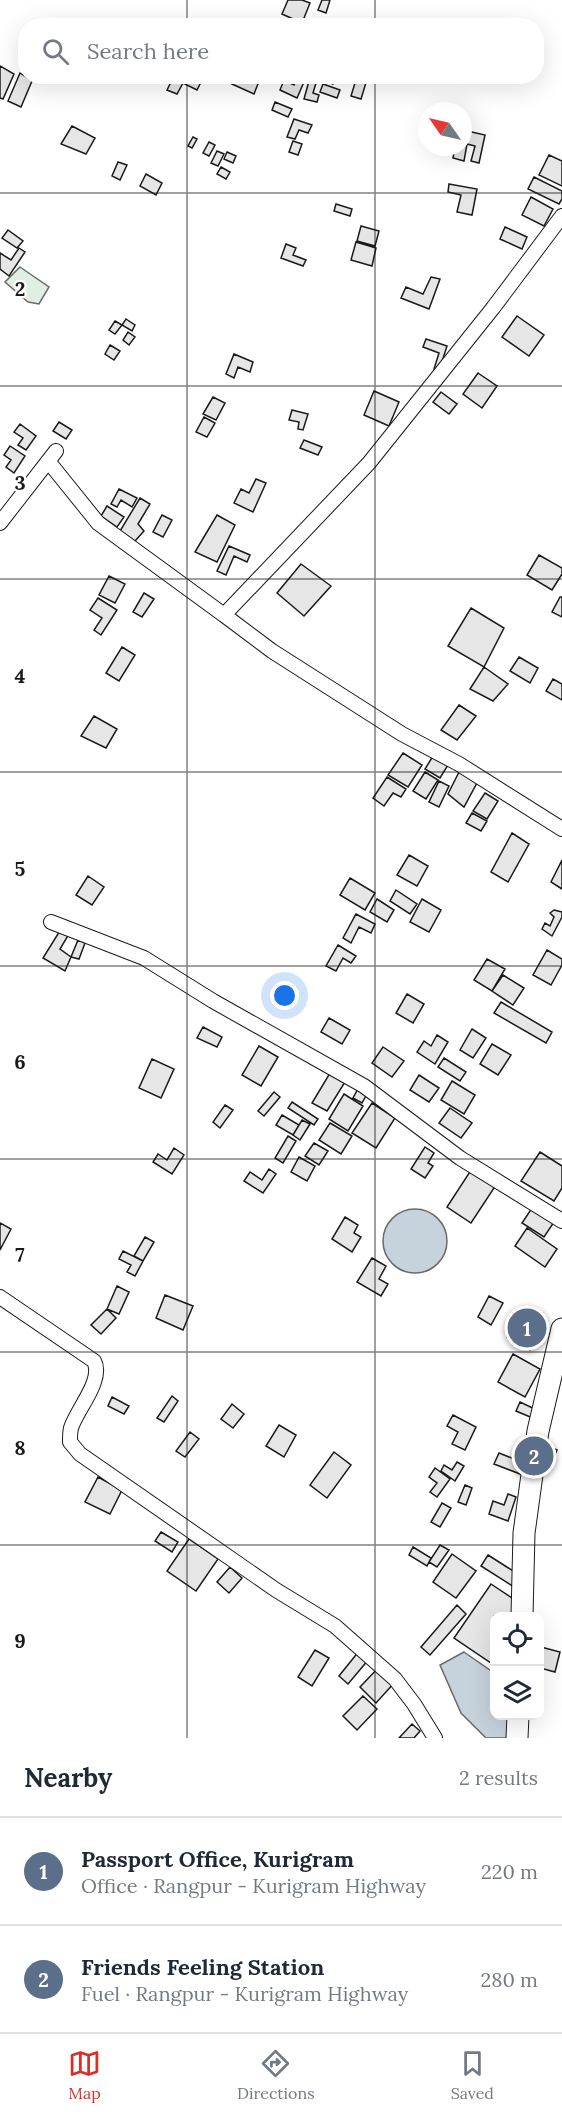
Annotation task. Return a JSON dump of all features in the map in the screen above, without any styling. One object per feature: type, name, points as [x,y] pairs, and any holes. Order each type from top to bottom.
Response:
[{"type":"highway","points":[[522,1612],[524,1533],[538,1431],[562,1329]]},
{"type":"highway","points":[[517,1738],[518,1720]]},
{"type":"street","points":[[224,615],[369,463],[493,308],[562,216]]},
{"type":"street","points":[[0,523],[52,456],[98,523],[272,651],[392,728],[459,764],[562,830]]},
{"type":"street","points":[[51,922],[144,958],[213,1001],[364,1086],[460,1158],[562,1221]]},
{"type":"street","points":[[0,1297],[94,1361],[97,1366],[96,1378],[71,1429],[70,1442],[80,1454],[276,1590],[335,1626],[395,1679],[435,1738]]},
{"type":"green space","points":[[20,267],[49,287],[39,304],[28,302],[5,282]]},
{"type":"shaded area","points":[[415,1209],[438,1218],[447,1241],[438,1264],[415,1273],[392,1264],[383,1241],[392,1218]]},
{"type":"shaded area","points":[[464,1652],[490,1670],[490,1720],[516,1720],[515,1738],[486,1738],[461,1713],[440,1665]]},
{"type":"building","points":[[288,0],[302,0],[310,3],[304,18],[291,18],[282,14]]},
{"type":"building","points":[[322,0],[330,0],[326,13],[318,10]]},
{"type":"building","points":[[0,66],[14,74],[3,99],[0,98]]},
{"type":"building","points":[[18,78],[18,84],[31,84],[21,107],[8,101]]},
{"type":"building","points":[[170,84],[182,84],[177,94],[167,90]]},
{"type":"building","points":[[185,84],[200,84],[197,90]]},
{"type":"building","points":[[232,84],[258,84],[254,94]]},
{"type":"building","points":[[282,84],[303,84],[297,98],[280,90]]},
{"type":"building","points":[[308,84],[316,84],[313,93],[319,95],[317,102],[304,99]]},
{"type":"building","points":[[323,84],[340,90],[337,98],[320,92]]},
{"type":"building","points":[[355,84],[366,84],[361,99],[351,96]]},
{"type":"building","points":[[275,102],[292,109],[288,117],[272,110]]},
{"type":"building","points":[[294,119],[312,125],[308,133],[299,130],[295,139],[287,137]]},
{"type":"building","points":[[72,126],[95,138],[86,154],[61,144]]},
{"type":"building","points":[[472,132],[485,135],[479,163],[471,161],[475,146],[472,145]]},
{"type":"building","points":[[193,137],[197,139],[192,148],[188,146]]},
{"type":"building","points":[[293,141],[302,144],[298,155],[289,152]]},
{"type":"building","points":[[209,142],[215,145],[209,156],[203,153]]},
{"type":"building","points":[[217,151],[224,154],[218,166],[211,163]]},
{"type":"building","points":[[227,152],[236,156],[233,163],[224,159]]},
{"type":"building","points":[[549,155],[562,161],[562,186],[539,175]]},
{"type":"building","points":[[453,156],[465,156],[464,161],[453,158]]},
{"type":"building","points":[[118,162],[127,165],[120,180],[112,176]]},
{"type":"building","points":[[221,167],[230,172],[226,179],[217,174]]},
{"type":"building","points":[[146,174],[162,183],[156,195],[140,186]]},
{"type":"building","points":[[534,177],[562,191],[559,204],[528,189]]},
{"type":"building","points":[[449,184],[477,189],[472,215],[457,212],[461,195],[448,192]]},
{"type":"building","points":[[531,197],[553,209],[544,226],[522,215]]},
{"type":"building","points":[[336,204],[352,209],[350,216],[334,211]]},
{"type":"building","points":[[361,226],[379,231],[375,246],[357,241]]},
{"type":"building","points":[[505,227],[527,237],[522,249],[500,239]]},
{"type":"building","points":[[8,230],[23,241],[17,248],[2,238]]},
{"type":"building","points":[[356,242],[376,248],[372,266],[351,260]]},
{"type":"building","points":[[286,244],[296,248],[293,255],[306,260],[303,266],[281,258]]},
{"type":"building","points":[[19,248],[25,252],[9,276],[0,269],[0,253],[11,260]]},
{"type":"building","points":[[431,277],[440,279],[429,309],[401,298],[406,287],[423,294]]},
{"type":"building","points":[[517,316],[544,335],[529,356],[502,337]]},
{"type":"building","points":[[126,319],[135,325],[132,331],[122,325]]},
{"type":"building","points":[[115,321],[122,325],[115,334],[109,330]]},
{"type":"building","points":[[128,332],[135,337],[129,345],[123,340]]},
{"type":"building","points":[[426,339],[447,346],[439,371],[434,369],[439,353],[423,347]]},
{"type":"building","points":[[110,345],[120,351],[114,360],[105,354]]},
{"type":"building","points":[[234,354],[253,362],[250,372],[238,367],[234,378],[226,374]]},
{"type":"building","points":[[478,373],[497,386],[482,408],[463,394]]},
{"type":"building","points":[[374,391],[399,402],[389,426],[364,415]]},
{"type":"building","points":[[441,392],[457,404],[449,414],[433,402]]},
{"type":"building","points":[[213,397],[225,403],[216,420],[203,414]]},
{"type":"building","points":[[292,410],[308,414],[303,430],[298,429],[299,422],[289,420]]},
{"type":"building","points":[[204,417],[215,423],[207,437],[196,432]]},
{"type":"building","points":[[59,422],[72,430],[66,439],[53,431]]},
{"type":"building","points":[[20,424],[36,436],[26,450],[18,445],[23,438],[14,432]]},
{"type":"building","points":[[304,440],[322,447],[318,455],[300,448]]},
{"type":"building","points":[[10,446],[25,456],[14,473],[6,467],[11,460],[4,455]]},
{"type":"building","points":[[256,479],[266,483],[253,512],[234,503],[241,489],[249,493]]},
{"type":"building","points":[[119,489],[137,498],[132,507],[121,500],[117,507],[111,504]]},
{"type":"building","points":[[140,498],[150,504],[138,524],[144,531],[135,541],[120,531]]},
{"type":"building","points":[[107,506],[124,517],[117,527],[101,516]]},
{"type":"building","points":[[162,515],[172,520],[163,537],[153,532]]},
{"type":"building","points":[[217,515],[235,525],[217,562],[195,552]]},
{"type":"building","points":[[229,546],[250,555],[247,562],[234,556],[226,575],[217,571]]},
{"type":"building","points":[[539,555],[562,568],[562,574],[552,590],[527,575]]},
{"type":"building","points":[[301,564],[331,586],[304,616],[277,593]]},
{"type":"building","points":[[109,576],[125,584],[115,603],[99,595]]},
{"type":"building","points":[[144,593],[154,599],[142,617],[133,612]]},
{"type":"building","points":[[562,597],[562,617],[552,612]]},
{"type":"building","points":[[98,598],[117,610],[101,635],[94,630],[102,618],[90,610]]},
{"type":"building","points":[[471,608],[504,628],[484,667],[448,646]]},
{"type":"building","points":[[122,647],[135,655],[119,681],[106,673]]},
{"type":"building","points":[[519,657],[538,668],[530,683],[510,671]]},
{"type":"building","points":[[484,667],[508,684],[493,701],[470,689]]},
{"type":"building","points":[[553,679],[562,684],[562,700],[546,691]]},
{"type":"building","points":[[459,705],[476,716],[457,740],[441,730]]},
{"type":"building","points":[[94,716],[117,729],[106,748],[81,736]]},
{"type":"building","points":[[403,753],[422,765],[408,787],[388,775]]},
{"type":"building","points":[[433,756],[448,765],[440,778],[425,769]]},
{"type":"building","points":[[460,770],[478,781],[464,807],[448,794]]},
{"type":"building","points":[[425,772],[438,780],[426,799],[413,791]]},
{"type":"building","points":[[387,777],[406,789],[401,797],[393,793],[384,806],[373,798]]},
{"type":"building","points":[[439,781],[449,786],[439,807],[429,802]]},
{"type":"building","points":[[485,793],[498,801],[487,819],[473,811]]},
{"type":"building","points":[[472,813],[487,821],[481,831],[466,823]]},
{"type":"building","points":[[512,833],[529,844],[508,882],[491,872]]},
{"type":"building","points":[[409,855],[428,866],[417,886],[397,875]]},
{"type":"building","points":[[562,860],[562,889],[551,882]]},
{"type":"building","points":[[88,876],[104,887],[92,905],[76,895]]},
{"type":"building","points":[[350,878],[375,893],[365,910],[340,895]]},
{"type":"building","points":[[396,890],[417,904],[410,914],[390,901]]},
{"type":"building","points":[[377,899],[394,910],[387,922],[370,912]]},
{"type":"building","points":[[422,899],[441,910],[429,932],[410,922]]},
{"type":"building","points":[[554,910],[562,912],[562,917],[552,936],[542,929],[545,923],[550,926],[554,917],[550,913]]},
{"type":"building","points":[[356,914],[375,924],[371,933],[359,927],[351,943],[343,938]]},
{"type":"building","points":[[61,929],[69,934],[60,949],[71,957],[65,971],[43,958]]},
{"type":"building","points":[[78,940],[85,943],[79,959],[71,957]]},
{"type":"building","points":[[338,945],[356,956],[351,963],[343,958],[336,971],[326,966]]},
{"type":"building","points":[[547,950],[562,959],[562,965],[551,985],[533,975]]},
{"type":"building","points":[[487,959],[505,969],[492,991],[474,980]]},
{"type":"building","points":[[503,975],[524,988],[513,1005],[492,991]]},
{"type":"building","points":[[407,994],[424,1004],[413,1023],[396,1013]]},
{"type":"building","points":[[501,1002],[552,1032],[546,1043],[494,1013]]},
{"type":"building","points":[[329,1018],[350,1030],[342,1044],[321,1032]]},
{"type":"building","points":[[203,1027],[222,1037],[217,1047],[197,1038]]},
{"type":"building","points":[[472,1029],[486,1038],[473,1058],[460,1050]]},
{"type":"building","points":[[437,1035],[448,1042],[435,1064],[417,1052],[424,1041],[431,1046]]},
{"type":"building","points":[[492,1044],[511,1055],[498,1075],[480,1064]]},
{"type":"building","points":[[259,1046],[278,1057],[261,1086],[242,1075]]},
{"type":"building","points":[[383,1047],[404,1061],[392,1077],[372,1063]]},
{"type":"building","points":[[444,1058],[466,1072],[460,1081],[438,1067]]},
{"type":"building","points":[[152,1059],[174,1069],[161,1098],[139,1088]]},
{"type":"building","points":[[330,1073],[345,1082],[327,1111],[312,1103]]},
{"type":"building","points":[[419,1075],[439,1088],[429,1102],[410,1090]]},
{"type":"building","points":[[452,1081],[475,1095],[464,1114],[441,1100]]},
{"type":"building","points":[[359,1087],[368,1092],[362,1103],[353,1098]]},
{"type":"building","points":[[274,1092],[280,1097],[264,1116],[258,1111]]},
{"type":"building","points":[[344,1094],[363,1106],[348,1131],[329,1119]]},
{"type":"building","points":[[292,1102],[318,1119],[314,1125],[288,1108]]},
{"type":"building","points":[[372,1103],[395,1118],[376,1148],[352,1133]]},
{"type":"building","points":[[225,1105],[233,1110],[220,1128],[213,1122]]},
{"type":"building","points":[[450,1108],[472,1123],[461,1138],[439,1123]]},
{"type":"building","points":[[282,1115],[299,1125],[293,1135],[276,1125]]},
{"type":"building","points":[[302,1120],[310,1124],[300,1140],[293,1135]]},
{"type":"building","points":[[330,1123],[352,1136],[341,1154],[319,1140]]},
{"type":"building","points":[[288,1136],[296,1141],[283,1163],[275,1158]]},
{"type":"building","points":[[314,1143],[328,1151],[319,1165],[305,1156]]},
{"type":"building","points":[[425,1147],[434,1153],[428,1163],[433,1166],[425,1178],[411,1169]]},
{"type":"building","points":[[174,1148],[184,1155],[172,1174],[153,1162],[158,1154],[167,1160]]},
{"type":"building","points":[[540,1152],[562,1166],[562,1188],[554,1201],[521,1181]]},
{"type":"building","points":[[299,1157],[315,1166],[307,1181],[291,1172]]},
{"type":"building","points":[[473,1167],[496,1185],[471,1223],[447,1207]]},
{"type":"building","points":[[269,1169],[276,1174],[263,1193],[244,1181],[250,1172],[262,1180]]},
{"type":"building","points":[[534,1205],[556,1219],[544,1237],[522,1223]]},
{"type":"building","points":[[345,1217],[358,1225],[354,1233],[361,1237],[352,1252],[332,1239]]},
{"type":"building","points":[[0,1223],[11,1229],[0,1250]]},
{"type":"building","points":[[527,1228],[557,1249],[545,1267],[515,1246]]},
{"type":"building","points":[[145,1237],[154,1242],[143,1261],[134,1256]]},
{"type":"building","points":[[123,1251],[143,1261],[135,1276],[127,1272],[131,1265],[119,1259]]},
{"type":"building","points":[[372,1258],[386,1266],[379,1279],[388,1284],[381,1296],[357,1282]]},
{"type":"building","points":[[117,1286],[129,1292],[119,1314],[107,1309]]},
{"type":"building","points":[[165,1295],[193,1306],[183,1330],[156,1318]]},
{"type":"building","points":[[489,1296],[503,1303],[491,1325],[478,1317]]},
{"type":"building","points":[[524,1307],[546,1319],[530,1350],[507,1337]]},
{"type":"building","points":[[107,1309],[116,1318],[101,1334],[91,1325]]},
{"type":"building","points":[[513,1354],[540,1369],[525,1397],[498,1382]]},
{"type":"building","points":[[172,1396],[178,1401],[164,1422],[157,1418]]},
{"type":"building","points":[[112,1397],[129,1406],[124,1414],[108,1406]]},
{"type":"building","points":[[520,1402],[539,1411],[535,1419],[516,1411]]},
{"type":"building","points":[[232,1404],[244,1414],[233,1428],[221,1419]]},
{"type":"building","points":[[453,1415],[476,1427],[465,1450],[452,1444],[458,1432],[447,1426]]},
{"type":"building","points":[[279,1425],[296,1435],[284,1457],[266,1446]]},
{"type":"building","points":[[190,1432],[199,1439],[185,1457],[176,1451]]},
{"type":"building","points":[[548,1446],[557,1450],[549,1470],[540,1466]]},
{"type":"building","points":[[334,1452],[351,1465],[327,1498],[310,1485]]},
{"type":"building","points":[[499,1453],[532,1466],[528,1477],[494,1464]]},
{"type":"building","points":[[457,1462],[464,1466],[455,1481],[441,1471],[444,1465],[452,1470]]},
{"type":"building","points":[[435,1468],[450,1479],[437,1497],[430,1492],[437,1483],[429,1477]]},
{"type":"building","points":[[98,1477],[122,1490],[110,1514],[85,1502]]},
{"type":"building","points":[[465,1485],[472,1488],[466,1505],[458,1502]]},
{"type":"building","points":[[508,1494],[516,1497],[508,1521],[489,1514],[493,1501],[504,1505]]},
{"type":"building","points":[[442,1503],[451,1508],[440,1527],[431,1522]]},
{"type":"building","points":[[161,1532],[178,1542],[172,1552],[155,1541]]},
{"type":"building","points":[[189,1539],[218,1559],[196,1591],[167,1571]]},
{"type":"building","points":[[440,1545],[449,1550],[437,1567],[429,1562]]},
{"type":"building","points":[[413,1547],[431,1558],[427,1566],[409,1555]]},
{"type":"building","points":[[452,1554],[476,1571],[456,1598],[433,1582]]},
{"type":"building","points":[[488,1555],[521,1576],[514,1587],[481,1566]]},
{"type":"building","points":[[230,1567],[242,1578],[229,1593],[217,1582]]},
{"type":"building","points":[[491,1584],[521,1604],[516,1612],[490,1612],[490,1662],[454,1638]]},
{"type":"building","points":[[457,1605],[466,1614],[430,1655],[421,1647]]},
{"type":"building","points":[[544,1648],[560,1652],[555,1672],[544,1669]]},
{"type":"building","points":[[315,1650],[329,1658],[312,1686],[298,1677]]},
{"type":"building","points":[[359,1651],[369,1659],[348,1684],[339,1676]]},
{"type":"building","points":[[379,1667],[395,1682],[376,1703],[360,1687]]},
{"type":"building","points":[[363,1696],[377,1709],[357,1730],[343,1716]]},
{"type":"building","points":[[412,1724],[420,1731],[414,1738],[399,1738]]},
{"type":"place","name":"Passport Office, Kurigram","points":[[527,1328]]},
{"type":"place","name":"Friends Feeling Station","points":[[534,1456]]}]
